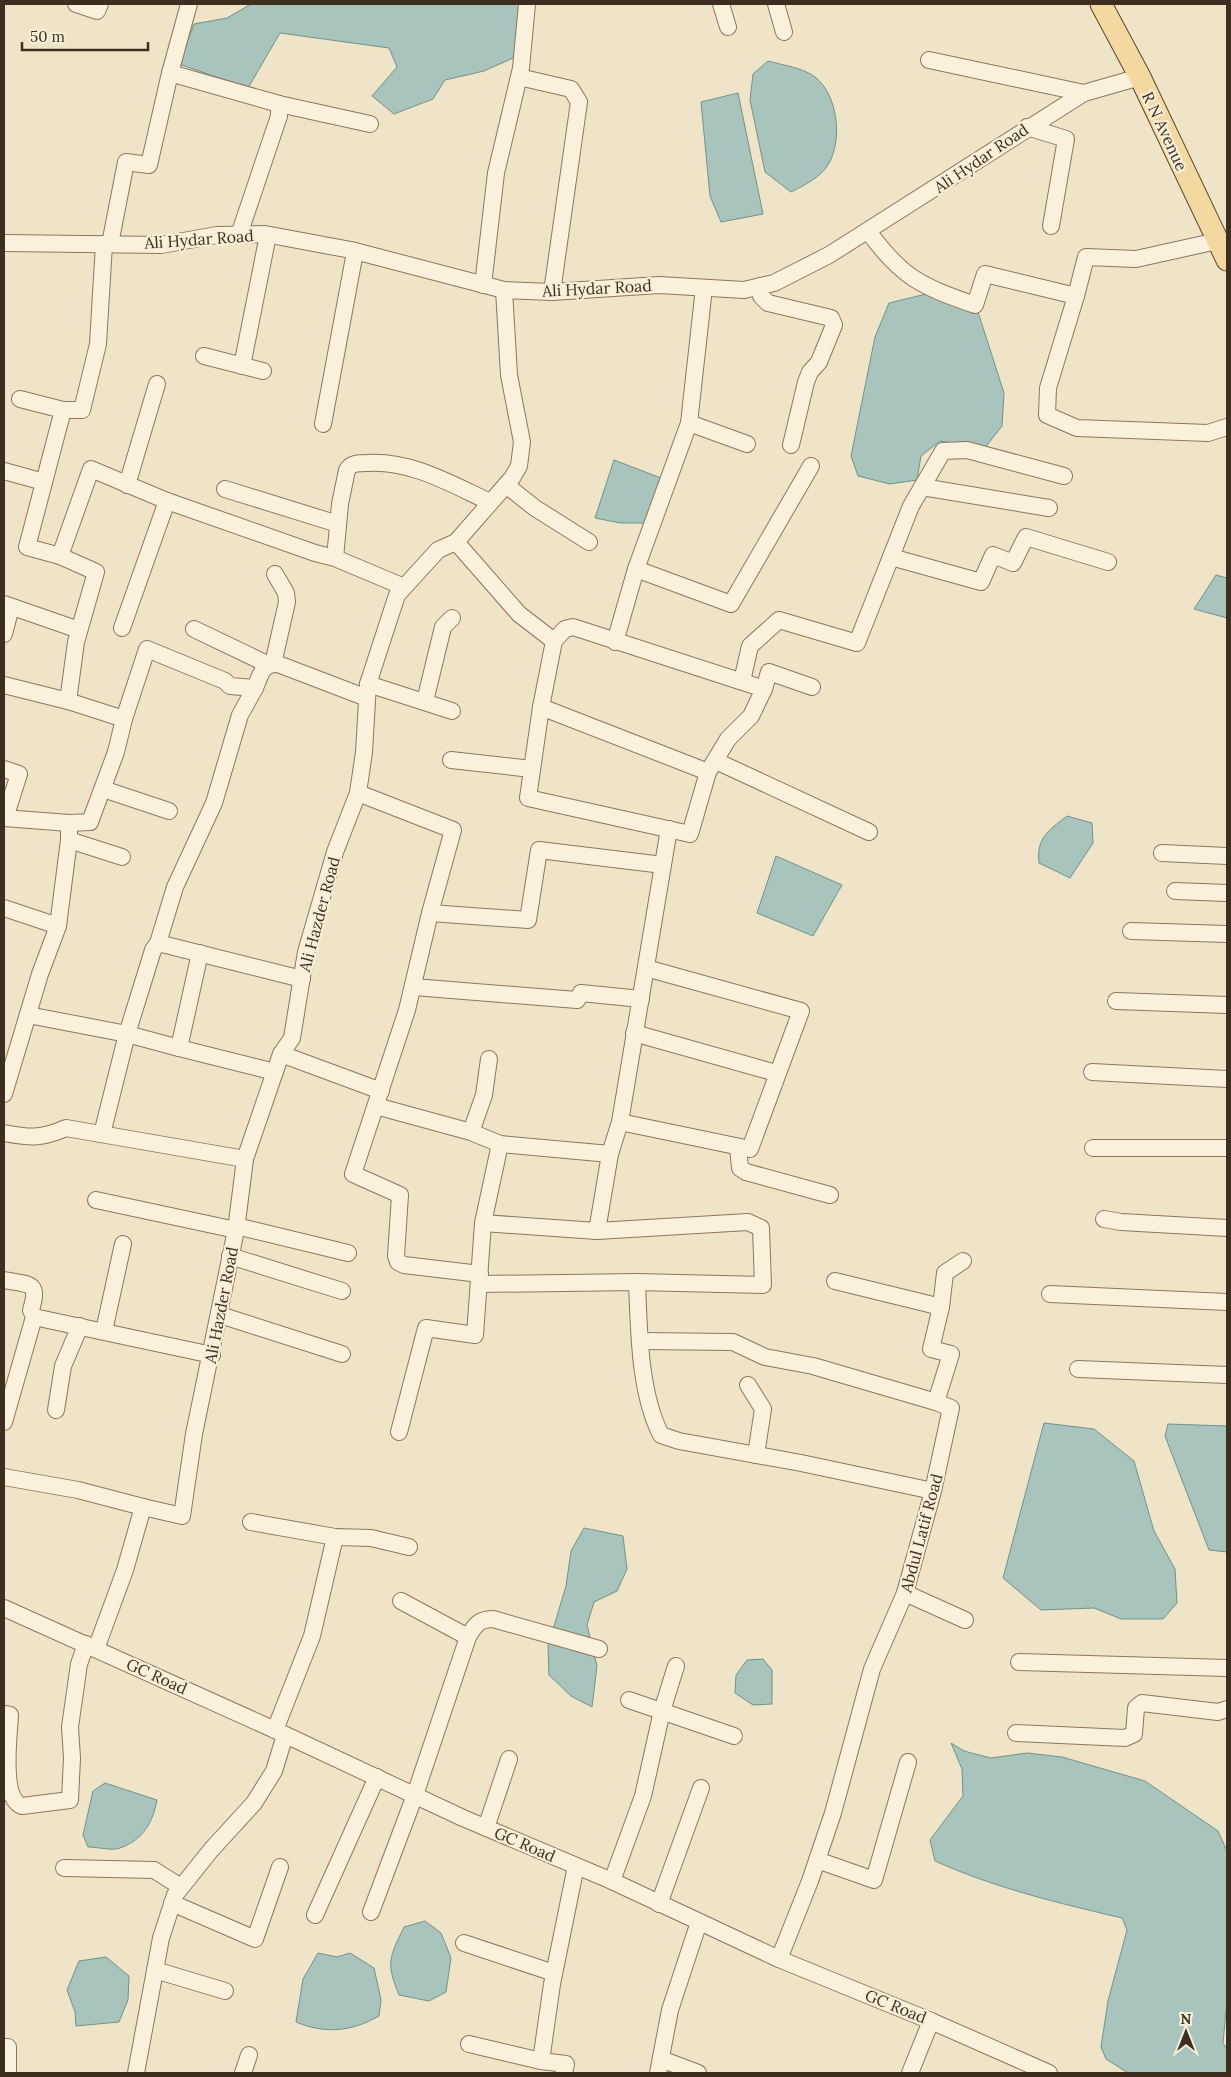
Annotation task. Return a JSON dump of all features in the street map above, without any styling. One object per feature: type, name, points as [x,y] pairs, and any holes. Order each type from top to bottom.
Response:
[{"type":"main road","name":"R N Avenue","points":[[1101,4],[1140,77],[1227,260]]},
{"type":"street","points":[[76,4],[97,11],[100,4]]},
{"type":"street","points":[[20,399],[63,410],[82,410],[98,344],[107,244],[126,162],[149,165],[170,73],[190,4]]},
{"type":"street","points":[[482,285],[496,173],[519,77],[528,4]]},
{"type":"street","points":[[721,4],[728,27]]},
{"type":"street","points":[[776,4],[784,32]]},
{"type":"street","points":[[929,60],[1084,93]]},
{"type":"street","points":[[170,73],[278,104],[370,124]]},
{"type":"street","points":[[519,77],[571,89],[579,102],[552,292]]},
{"type":"street","name":"Ali Hydar Road","points":[[4,243],[161,244],[217,235],[268,235],[355,252],[504,290],[552,292],[659,285],[744,290],[774,283],[829,255],[1027,127],[1084,93],[1140,77]]},
{"type":"street","points":[[239,235],[278,116],[278,104]]},
{"type":"street","points":[[1027,127],[1066,139],[1051,226]]},
{"type":"street","points":[[868,230],[899,269],[932,290],[975,305],[985,274],[1076,296]]},
{"type":"street","points":[[242,366],[268,235]]},
{"type":"street","points":[[1217,241],[1136,259],[1086,257],[1048,388],[1047,415],[1078,428],[1208,433],[1227,427]]},
{"type":"street","points":[[324,424],[355,252]]},
{"type":"street","points":[[760,286],[761,296],[768,303],[831,318],[834,325],[820,362],[810,372],[806,382],[791,445]]},
{"type":"street","points":[[615,642],[636,569],[689,422],[704,288]]},
{"type":"street","name":"Ali Hazder Road","points":[[143,1507],[182,1516],[194,1434],[220,1316],[236,1228],[245,1159],[281,1054],[292,1038],[306,952],[335,852],[358,793],[364,752],[368,691],[397,595],[438,550],[456,542],[506,485],[519,466],[522,442],[509,375],[504,290]]},
{"type":"street","points":[[204,356],[263,371]]},
{"type":"street","points":[[127,485],[157,384]]},
{"type":"street","points":[[63,410],[27,547],[60,556],[96,572],[80,630],[68,701]]},
{"type":"street","points":[[689,422],[746,444]]},
{"type":"street","points":[[742,681],[750,646],[779,620],[857,643],[911,506],[943,451],[967,450],[1064,476]]},
{"type":"street","points":[[335,558],[346,470],[355,463],[388,461],[422,471],[490,502]]},
{"type":"street","points":[[636,569],[731,604],[811,466]]},
{"type":"street","points":[[60,556],[91,469],[167,501],[315,553],[335,558],[404,587]]},
{"type":"street","points":[[4,471],[44,482]]},
{"type":"street","points":[[506,485],[535,508],[589,542]]},
{"type":"street","points":[[922,487],[1049,508]]},
{"type":"street","points":[[225,488],[338,524]]},
{"type":"street","points":[[122,628],[167,501]]},
{"type":"street","points":[[891,557],[981,582],[993,555],[1013,563],[1026,537],[1108,562]]},
{"type":"street","points":[[456,542],[519,614],[554,640]]},
{"type":"street","points":[[102,1134],[127,1034],[175,887],[214,803],[240,715],[264,667],[270,664],[287,602],[286,594],[275,574]]},
{"type":"street","points":[[4,634],[7,605],[80,630]]},
{"type":"street","points":[[425,701],[443,627],[452,618]]},
{"type":"street","points":[[764,689],[573,627],[565,629],[554,640],[541,707],[528,798],[690,834],[712,767],[728,739],[751,716],[764,689],[769,672],[812,687]]},
{"type":"street","points":[[194,629],[270,664],[368,691],[425,701],[452,711]]},
{"type":"street","points":[[4,769],[19,774],[4,818],[69,823],[90,822],[116,752],[124,719],[147,650],[224,681],[230,686],[255,688]]},
{"type":"street","points":[[4,685],[68,701],[124,719]]},
{"type":"street","points":[[541,707],[712,767],[869,832]]},
{"type":"street","points":[[451,760],[532,769]]},
{"type":"street","points":[[102,789],[169,812]]},
{"type":"street","points":[[358,793],[453,830],[430,913],[414,987],[353,1174],[400,1195],[396,1256],[398,1262],[404,1265],[479,1279],[763,1285],[761,1228],[748,1222],[597,1231],[483,1223]]},
{"type":"street","points":[[4,1094],[8,1067],[28,1016],[58,926],[69,840],[69,823]]},
{"type":"street","points":[[597,1231],[610,1154],[620,1122],[669,829]]},
{"type":"street","points":[[69,840],[122,857]]},
{"type":"street","points":[[430,913],[528,920],[539,850],[663,865]]},
{"type":"street","points":[[1162,853],[1227,856]]},
{"type":"street","points":[[1175,891],[1227,893]]},
{"type":"street","points":[[4,908],[58,926]]},
{"type":"street","points":[[1131,931],[1227,934]]},
{"type":"street","points":[[158,943],[302,979]]},
{"type":"street","points":[[179,1048],[200,953]]},
{"type":"street","points":[[620,1122],[750,1149],[776,1073],[801,1011],[646,968]]},
{"type":"street","points":[[414,987],[577,1000],[581,993],[641,999]]},
{"type":"street","points":[[1116,1001],[1227,1005]]},
{"type":"street","points":[[28,1016],[127,1034],[275,1072]]},
{"type":"street","points":[[634,1033],[776,1073]]},
{"type":"street","points":[[281,1054],[378,1098],[500,1144],[610,1154]]},
{"type":"street","points":[[471,1132],[484,1095],[489,1059]]},
{"type":"street","points":[[1092,1072],[1227,1079]]},
{"type":"street","points":[[4,1133],[32,1138],[50,1135],[66,1128],[245,1159]]},
{"type":"street","points":[[399,1432],[426,1328],[475,1335],[483,1223],[500,1144]]},
{"type":"street","points":[[738,1147],[740,1168],[746,1172],[830,1195]]},
{"type":"street","points":[[1093,1148],[1227,1148]]},
{"type":"street","points":[[96,1200],[348,1253]]},
{"type":"street","points":[[1104,1219],[1227,1228]]},
{"type":"street","points":[[104,1332],[123,1244]]},
{"type":"street","points":[[230,1256],[342,1291]]},
{"type":"street","points":[[640,1341],[733,1342],[765,1358],[813,1366],[936,1402],[950,1354],[931,1348],[941,1307],[945,1273],[963,1261]]},
{"type":"street","points":[[4,1280],[28,1285],[33,1288],[36,1294],[31,1310],[34,1317],[4,1422]]},
{"type":"street","points":[[834,1281],[941,1307]]},
{"type":"street","points":[[637,1282],[640,1341],[652,1416],[661,1435],[678,1441],[933,1491]]},
{"type":"street","points":[[1050,1294],[1227,1302]]},
{"type":"street","points":[[220,1316],[342,1354]]},
{"type":"street","points":[[34,1317],[212,1355]]},
{"type":"street","points":[[56,1410],[63,1366],[80,1326]]},
{"type":"street","points":[[1078,1369],[1227,1375]]},
{"type":"street","points":[[748,1385],[763,1409],[756,1455]]},
{"type":"street","name":"Abdul Latif Road","points":[[779,1959],[833,1813],[872,1669],[905,1592],[933,1491],[951,1408],[936,1402]]},
{"type":"street","points":[[4,1478],[97,1494],[143,1507],[125,1570],[91,1646],[79,1664],[70,1727],[72,1758],[70,1800],[22,1806],[15,1804],[10,1797],[5,1777],[10,1715],[4,1714]]},
{"type":"street","points":[[251,1522],[335,1537],[371,1538],[409,1547]]},
{"type":"street","points":[[136,2073],[161,1938],[172,1904],[181,1888],[211,1850],[254,1803],[274,1771],[280,1733],[312,1636],[335,1537]]},
{"type":"street","points":[[905,1592],[965,1620]]},
{"type":"street","points":[[401,1601],[468,1637]]},
{"type":"street","name":"GC Road","points":[[4,1608],[91,1646],[486,1828],[612,1881],[779,1959],[931,2021],[1018,2067],[1049,2073]]},
{"type":"street","points":[[372,1912],[415,1795],[468,1637],[476,1624],[484,1618],[494,1618],[599,1649]]},
{"type":"street","points":[[1019,1662],[1227,1668]]},
{"type":"street","points":[[612,1881],[643,1796],[662,1711],[676,1666]]},
{"type":"street","points":[[630,1700],[734,1736]]},
{"type":"street","points":[[1016,1733],[1125,1738],[1134,1734],[1136,1708],[1142,1703],[1218,1712],[1227,1708]]},
{"type":"street","points":[[486,1828],[509,1759]]},
{"type":"street","points":[[817,1860],[874,1880],[908,1762]]},
{"type":"street","points":[[315,1915],[377,1777]]},
{"type":"street","points":[[659,1904],[701,1788]]},
{"type":"street","points":[[541,2061],[554,1973],[576,1866]]},
{"type":"street","points":[[172,1904],[255,1939],[280,1867]]},
{"type":"street","points":[[64,1868],[154,1870],[181,1888]]},
{"type":"street","points":[[698,2073],[659,2066],[670,2010],[699,1922]]},
{"type":"street","points":[[464,1943],[554,1973]]},
{"type":"street","points":[[155,1970],[225,1991]]},
{"type":"street","points":[[910,2073],[931,2021]]},
{"type":"street","points":[[469,2044],[541,2061],[566,2064],[564,2073]]},
{"type":"street","points":[[4,2047],[8,2047],[8,2073]]},
{"type":"street","points":[[243,2073],[249,2054]]},
{"type":"water","points":[[251,4],[520,4],[520,55],[484,71],[445,80],[433,99],[394,114],[372,96],[397,67],[389,48],[280,33],[248,88],[179,64],[194,24],[227,18]]},
{"type":"water","points":[[768,61],[799,69],[815,77],[829,95],[836,118],[836,143],[828,165],[816,177],[791,192],[765,172],[750,100],[753,74]]},
{"type":"water","points":[[738,93],[763,214],[721,222],[710,196],[701,102]]},
{"type":"water","points":[[926,294],[978,312],[1004,393],[1002,426],[984,449],[940,441],[921,456],[917,480],[890,484],[858,476],[851,456],[875,337],[889,303]]},
{"type":"water","points":[[614,460],[661,478],[644,523],[620,523],[595,518]]},
{"type":"water","points":[[1216,575],[1227,578],[1227,618],[1194,609]]},
{"type":"water","points":[[1067,816],[1092,823],[1093,843],[1070,878],[1039,863],[1040,847],[1045,835]]},
{"type":"water","points":[[776,856],[842,885],[813,936],[757,913]]},
{"type":"water","points":[[1044,1423],[1094,1429],[1134,1461],[1154,1531],[1175,1569],[1177,1603],[1163,1619],[1121,1619],[1094,1608],[1041,1610],[1003,1578]]},
{"type":"water","points":[[1168,1424],[1227,1426],[1227,1552],[1209,1550],[1165,1436]]},
{"type":"water","points":[[584,1528],[623,1536],[627,1569],[617,1591],[594,1602],[587,1625],[597,1666],[592,1707],[571,1696],[549,1675],[548,1646],[566,1586],[571,1551]]},
{"type":"water","points":[[763,1659],[772,1670],[772,1704],[753,1705],[735,1693],[736,1675],[747,1660]]},
{"type":"water","points":[[951,1743],[964,1751],[991,1758],[1027,1753],[1062,1757],[1145,1781],[1218,1831],[1227,1851],[1227,2001],[1223,2043],[1227,2049],[1227,2073],[1128,2073],[1106,2059],[1101,2047],[1108,2001],[1127,1930],[1122,1918],[1004,1887],[935,1861],[930,1840],[963,1796],[962,1769]]},
{"type":"water","points":[[105,1783],[157,1800],[153,1816],[146,1829],[128,1845],[117,1849],[88,1847],[83,1835],[93,1791]]},
{"type":"water","points":[[425,1921],[441,1933],[451,1958],[446,1992],[429,2001],[399,1995],[391,1968],[392,1954],[404,1927]]},
{"type":"water","points":[[318,1953],[337,1957],[350,1953],[374,1968],[381,2000],[379,2016],[358,2025],[338,2030],[317,2028],[296,2022],[303,1979]]},
{"type":"water","points":[[106,1957],[129,1976],[128,2000],[119,2022],[76,2026],[75,2012],[67,1990],[79,1961]]}]
